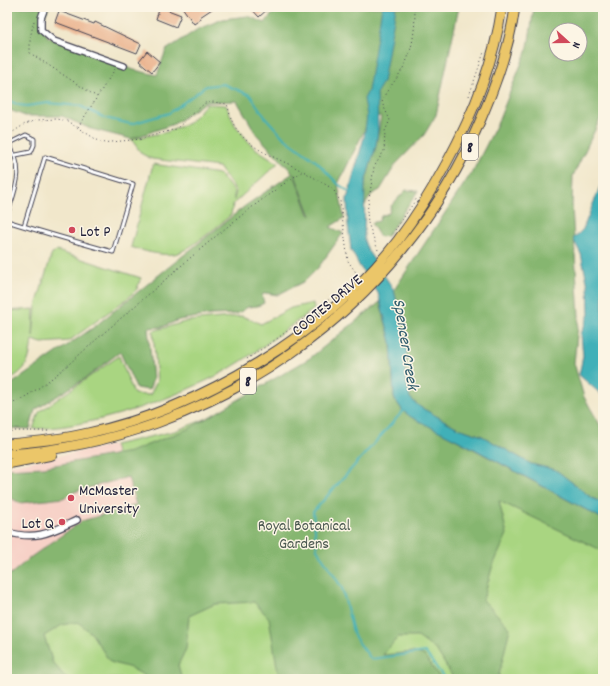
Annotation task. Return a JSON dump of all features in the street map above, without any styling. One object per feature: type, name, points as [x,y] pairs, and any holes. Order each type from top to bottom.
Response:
[{"type":"main road","name":"COOTES DRIVE","points":[[7,444],[48,441],[90,433],[138,420],[174,406],[213,389],[244,372],[290,342],[337,304],[361,275],[398,241],[424,202],[465,130],[492,56],[502,7]]},
{"type":"main road","name":"COOTES DRIVE","points":[[7,454],[56,449],[107,439],[200,407],[233,390],[265,370],[319,332],[369,288],[417,233],[468,150],[504,60],[515,7]]},
{"type":"main road","points":[[7,464],[77,450],[107,439]]},
{"type":"street","points":[[45,7],[41,18],[41,30],[54,41],[121,65]]},
{"type":"street","points":[[7,532],[28,537],[42,535],[77,520]]},
{"type":"lane","points":[[7,215],[18,177],[19,166],[16,155],[8,143],[26,136],[34,138],[34,145],[31,152],[16,155]]},
{"type":"lane","points":[[7,221],[24,226],[113,252],[133,184],[45,158],[24,226]]},
{"type":"path","points":[[380,256],[368,222],[367,212],[374,167],[384,151],[385,131],[390,120],[382,103],[387,91],[398,77],[407,61],[411,49],[414,30],[415,7]]},
{"type":"path","points":[[41,18],[33,22],[30,38],[30,53],[97,97]]},
{"type":"path","points":[[468,98],[485,48]]},
{"type":"path","points":[[78,127],[97,97],[121,65]]},
{"type":"path","points":[[7,136],[25,124],[47,118],[62,120],[78,127],[102,142],[141,139],[176,129],[205,103],[213,102],[227,104],[232,120],[242,136],[274,159],[303,171],[333,189],[340,201],[348,261],[361,275]]},
{"type":"path","points":[[7,406],[23,399],[56,374],[242,215],[303,171]]},
{"type":"path","points":[[392,234],[417,198]]},
{"type":"path","points":[[380,256],[383,247]]},
{"type":"path","points":[[242,363],[336,295]]},
{"type":"path","points":[[7,431],[53,431]]},
{"type":"shaded area","name":"McMaster University","points":[[114,445],[118,461],[128,476],[141,521],[17,577],[7,573],[7,466]]},
{"type":"green space","points":[[7,7],[49,7],[43,22],[44,29],[48,37],[134,70],[157,75],[166,50],[198,29],[223,19],[248,16],[265,23],[278,7],[459,7],[436,115],[424,135],[396,164],[380,190],[372,194],[363,208],[365,183],[376,146],[381,116],[371,117],[338,184],[344,218],[330,227],[343,233],[318,268],[305,281],[277,295],[266,293],[262,295],[264,303],[258,306],[248,307],[237,314],[211,315],[179,320],[162,327],[148,328],[153,379],[149,390],[136,388],[120,352],[86,378],[35,410],[30,429],[7,428],[7,387],[94,327],[245,206],[293,173],[257,135],[237,101],[205,102],[174,124],[131,139],[91,129],[62,116],[25,116],[7,109]],"holes":[[[294,174],[295,175],[311,216]]]},
{"type":"green space","points":[[534,7],[603,7],[603,49],[599,58],[603,72],[603,113],[573,176],[572,207],[579,316],[574,363],[584,397],[603,430],[603,503],[592,498],[556,470],[531,464],[482,436],[458,428],[420,407],[410,398],[405,374],[407,346],[394,290],[474,169],[498,122],[528,47]]},
{"type":"green space","points":[[206,104],[226,105],[235,125],[253,147],[278,163],[233,204],[231,215],[204,237],[180,252],[174,254],[152,253],[131,247],[153,164],[219,174],[234,191],[234,200],[236,191],[219,167],[152,159],[142,154],[131,139],[167,132],[189,123]]},
{"type":"green space","points":[[406,190],[418,191],[387,236],[380,237],[371,223],[379,221],[381,216],[389,213],[391,206]]},
{"type":"green space","points":[[57,251],[141,278],[137,289],[128,298],[69,341],[42,343],[32,340],[30,354],[26,365],[19,373],[7,381],[7,311],[34,309],[33,337],[36,306],[52,253]]},
{"type":"green space","name":"Royal Botanical Gardens","points":[[380,302],[391,342],[394,398],[403,411],[603,519],[603,551],[499,501],[507,534],[492,568],[483,600],[510,628],[498,679],[454,679],[437,651],[418,637],[398,637],[383,655],[412,652],[424,655],[441,679],[279,679],[269,618],[254,602],[215,604],[189,616],[186,649],[178,665],[182,679],[150,679],[131,668],[110,662],[92,634],[78,622],[62,625],[44,636],[53,663],[67,679],[7,679],[7,573],[11,574],[31,557],[82,521],[136,505],[128,477],[74,492],[63,498],[20,503],[7,496],[7,469],[44,467],[130,452],[190,428],[310,358]]},
{"type":"green space","points":[[313,303],[314,309],[254,353],[229,369],[195,386],[127,412],[79,424],[33,429],[39,412],[119,356],[134,394],[150,395],[157,381],[153,331],[188,321],[242,316],[261,324],[291,308]]},
{"type":"green space","name":"Royal Botanical Gardens","points":[[374,306],[384,325],[390,409],[603,533],[603,679],[7,679],[7,573],[17,577],[141,521],[128,476],[118,461],[114,445],[175,431],[225,411],[293,374]]},
{"type":"water","points":[[382,7],[396,7],[383,82],[377,92],[378,130],[376,146],[365,183],[364,240],[368,251],[394,290],[407,346],[405,374],[410,398],[420,407],[458,428],[482,436],[531,464],[556,470],[592,498],[603,503],[603,519],[467,445],[411,417],[403,411],[394,398],[391,342],[378,293],[360,267],[351,250],[347,199],[364,137],[367,116],[364,99],[368,91]]},
{"type":"water","points":[[603,179],[603,396],[579,375],[583,356],[581,334],[589,314],[588,286],[581,254],[573,239],[583,229]]},
{"type":"building","points":[[160,7],[181,15],[176,27],[156,19]]},
{"type":"building","points":[[182,7],[215,7],[200,17],[201,19],[194,24]]},
{"type":"building","points":[[250,7],[270,7],[259,17]]},
{"type":"building","points":[[59,11],[94,24],[95,22],[141,44],[137,53],[55,22]]},
{"type":"building","points":[[147,51],[160,62],[152,72],[139,61]]},
{"type":"waterway","points":[[223,84],[250,95],[265,117],[284,138],[317,162],[338,184],[351,193]]},
{"type":"waterway","points":[[7,100],[19,105],[27,106],[48,103],[80,106],[105,118],[131,124],[169,113],[206,86],[224,84]]},
{"type":"waterway","points":[[403,411],[313,512],[317,549],[342,588],[354,636],[371,659],[425,652],[445,679]]},
{"type":"place","name":"Lot P","points":[[72,230]]},
{"type":"place","name":"McMaster University","points":[[71,498]]},
{"type":"place","name":"Lot Q","points":[[62,522]]},
{"type":"water label","name":"Spencer Creek","points":[[407,344]]}]
